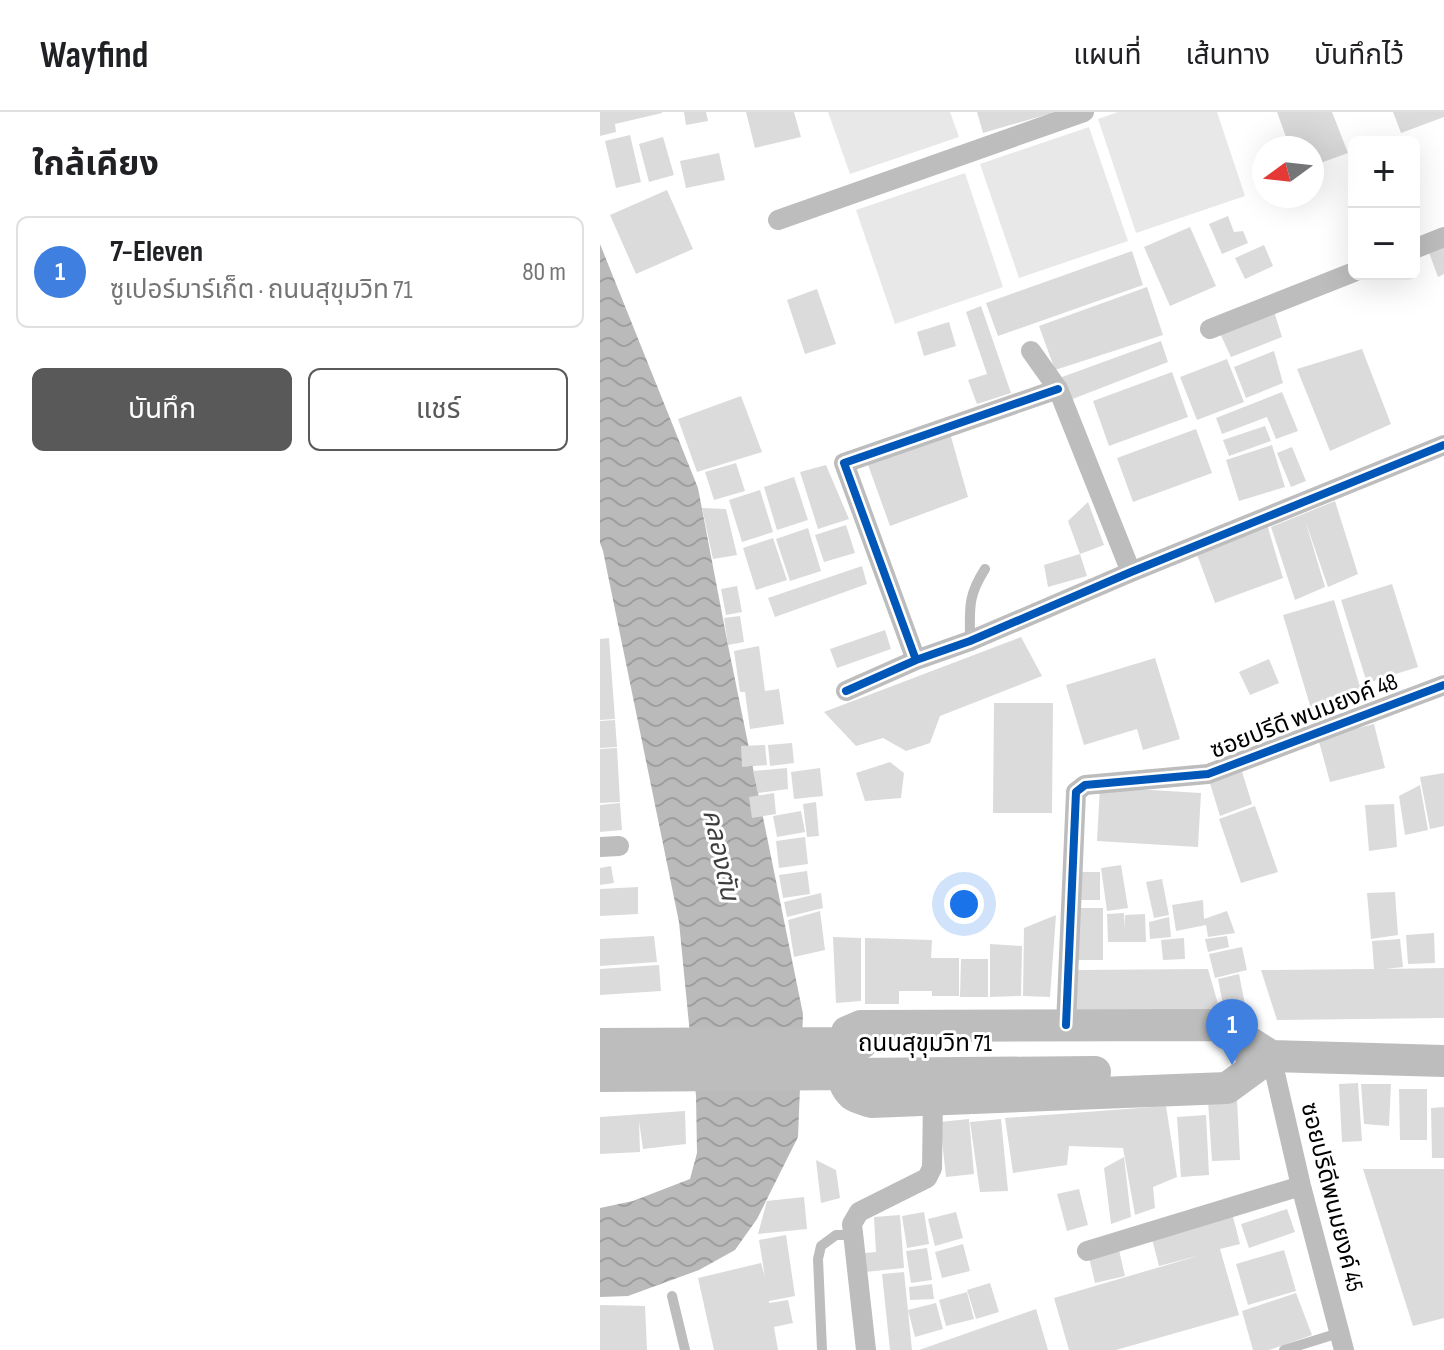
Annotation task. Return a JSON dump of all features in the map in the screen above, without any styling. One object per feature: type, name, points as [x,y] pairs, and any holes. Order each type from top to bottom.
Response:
[{"type":"main road","points":[[1066,1025],[1222,1025],[1258,1057],[1227,1088],[871,1102],[853,1094],[843,1076],[842,1053],[847,1032],[861,1026],[1066,1025]]},
{"type":"main road","points":[[600,1045],[603,1054],[600,1083]]},
{"type":"main road","name":"ถนนสุขุมวิท 71","points":[[600,1045],[1168,1057],[1213,1069],[1258,1057],[1444,1061]]},
{"type":"main road","name":"ถนนสุขุมวิท 71","points":[[600,1076],[1168,1057]]},
{"type":"street","points":[[778,220],[1084,112]]},
{"type":"street","points":[[1420,247],[1444,237]]},
{"type":"street","points":[[1210,329],[1348,274]]},
{"type":"street","points":[[1031,351],[1058,389],[1131,572]]},
{"type":"street","points":[[916,660],[844,463],[1058,389]]},
{"type":"street","points":[[846,691],[1444,445]]},
{"type":"street","name":"ซอยปรีดี พนมยงค์ 48","points":[[1066,1025],[1076,792],[1079,789],[1085,785],[1208,774],[1444,685]]},
{"type":"street","name":"ซอยปรีดีพนมยงค์ 45","points":[[1258,1057],[1301,1186],[1341,1341]]},
{"type":"street","points":[[866,1350],[852,1224],[859,1212],[927,1178],[932,1168],[933,1100]]},
{"type":"street","points":[[1087,1251],[1301,1186]]},
{"type":"lane","points":[[970,641],[970,602],[975,585],[985,569]]},
{"type":"lane","points":[[822,1350],[818,1259],[821,1246],[836,1235],[853,1235]]},
{"type":"lane","points":[[672,1296],[685,1350]]},
{"type":"lane","points":[[1284,1350],[1341,1341]]},
{"type":"shaded area","points":[[828,112],[950,112],[959,137],[850,174]]},
{"type":"shaded area","points":[[1118,112],[1217,112],[1245,196],[1136,233],[1098,119]]},
{"type":"shaded area","points":[[1089,127],[1128,241],[1019,278],[980,164]]},
{"type":"shaded area","points":[[965,173],[1003,287],[895,324],[856,210]]},
{"type":"water","name":"คลองตัน","points":[[600,244],[698,488],[803,1014],[798,1137],[757,1219],[735,1250],[699,1270],[628,1296],[600,1297],[600,1208],[633,1201],[690,1179],[697,1153],[696,1096],[679,922],[600,543]]},
{"type":"building","points":[[600,112],[662,113],[615,124],[616,132],[600,136]]},
{"type":"building","points":[[684,112],[706,112],[708,121],[686,125]]},
{"type":"building","points":[[746,112],[794,112],[801,137],[755,148]]},
{"type":"building","points":[[977,112],[1052,112],[1052,113],[983,133]]},
{"type":"building","points":[[1277,112],[1332,112],[1348,153],[1324,162],[1324,136],[1286,136]]},
{"type":"building","points":[[1393,112],[1444,112],[1444,117],[1401,133]]},
{"type":"building","points":[[630,135],[641,182],[616,188],[605,141]]},
{"type":"building","points":[[663,137],[674,175],[649,182],[639,144]]},
{"type":"building","points":[[719,153],[725,180],[686,188],[680,161]]},
{"type":"building","points":[[667,190],[693,249],[636,274],[610,215]]},
{"type":"building","points":[[1228,216],[1234,232],[1243,231],[1248,243],[1222,254],[1209,224]]},
{"type":"building","points":[[1190,227],[1216,286],[1170,306],[1144,247]]},
{"type":"building","points":[[1444,241],[1444,274],[1438,277],[1427,247]]},
{"type":"building","points":[[1264,245],[1273,266],[1245,279],[1235,258]]},
{"type":"building","points":[[1132,251],[1143,285],[998,336],[986,303]]},
{"type":"building","points":[[1147,287],[1163,335],[1055,370],[1039,326]]},
{"type":"building","points":[[817,289],[836,344],[805,354],[787,300]]},
{"type":"building","points":[[981,306],[1011,393],[977,404],[968,380],[987,374],[966,312]]},
{"type":"building","points":[[1273,308],[1282,337],[1231,357],[1219,331]]},
{"type":"building","points":[[949,322],[956,346],[924,356],[917,332]]},
{"type":"building","points":[[1161,341],[1168,362],[1070,400],[1062,377]]},
{"type":"building","points":[[1362,349],[1391,424],[1330,451],[1297,369]]},
{"type":"building","points":[[1274,351],[1283,383],[1246,398],[1234,367]]},
{"type":"building","points":[[1227,359],[1244,402],[1197,420],[1180,377]]},
{"type":"building","points":[[1172,372],[1188,417],[1109,446],[1093,401]]},
{"type":"building","points":[[1282,392],[1298,431],[1276,439],[1267,417],[1222,434],[1216,418]]},
{"type":"building","points":[[741,396],[762,452],[697,472],[678,419]]},
{"type":"building","points":[[1265,426],[1271,441],[1229,456],[1223,440]]},
{"type":"building","points":[[1196,429],[1212,473],[1133,502],[1117,458]]},
{"type":"building","points":[[950,433],[968,497],[890,526],[867,462]]},
{"type":"building","points":[[1272,445],[1285,487],[1239,501],[1226,460]]},
{"type":"building","points":[[1292,447],[1306,481],[1291,487],[1277,453]]},
{"type":"building","points":[[736,463],[745,491],[714,500],[705,472]]},
{"type":"building","points":[[826,465],[849,519],[818,529],[800,472]]},
{"type":"building","points":[[794,477],[808,520],[777,530],[764,487]]},
{"type":"building","points":[[760,490],[773,532],[742,542],[729,500]]},
{"type":"building","points":[[1335,501],[1358,574],[1328,587],[1305,520],[1325,587],[1295,600],[1271,527]]},
{"type":"building","points":[[1088,502],[1104,545],[1080,554],[1068,521]]},
{"type":"building","points":[[702,508],[726,509],[737,555],[713,559]]},
{"type":"building","points":[[1266,521],[1283,578],[1215,603],[1195,549]]},
{"type":"building","points":[[846,525],[855,553],[824,562],[815,535]]},
{"type":"building","points":[[808,528],[821,571],[790,581],[776,539]]},
{"type":"building","points":[[773,538],[787,580],[756,590],[743,548]]},
{"type":"building","points":[[1080,554],[1087,576],[1048,587],[1044,565]]},
{"type":"building","points":[[862,566],[867,584],[775,617],[768,598]]},
{"type":"building","points":[[1392,584],[1418,667],[1367,683],[1341,600]]},
{"type":"building","points":[[737,586],[742,612],[726,615],[721,589]]},
{"type":"building","points":[[1334,600],[1363,697],[1312,712],[1283,615]]},
{"type":"building","points":[[740,616],[744,642],[728,645],[724,618]]},
{"type":"building","points":[[885,630],[891,649],[837,668],[830,649]]},
{"type":"building","points":[[1021,637],[1042,676],[940,716],[930,743],[906,751],[883,738],[856,746],[824,712]]},
{"type":"building","points":[[609,638],[615,719],[600,720],[600,639]]},
{"type":"building","points":[[759,646],[765,691],[779,689],[784,724],[750,729],[745,692],[740,692],[734,651]]},
{"type":"building","points":[[1155,658],[1180,739],[1143,750],[1137,729],[1084,745],[1066,685]]},
{"type":"building","points":[[1269,659],[1279,683],[1250,695],[1239,672]]},
{"type":"building","points":[[994,703],[1053,703],[1052,813],[993,813]]},
{"type":"building","points":[[615,720],[617,747],[600,748],[600,721]]},
{"type":"building","points":[[1374,724],[1385,768],[1330,782],[1318,738]]},
{"type":"building","points":[[792,743],[794,763],[770,766],[768,745]]},
{"type":"building","points":[[765,745],[767,765],[742,767],[741,746]]},
{"type":"building","points":[[617,748],[620,802],[600,803],[600,749]]},
{"type":"building","points":[[890,762],[904,773],[901,798],[865,801],[856,773]]},
{"type":"building","points":[[1240,765],[1252,804],[1220,816],[1208,777]]},
{"type":"building","points":[[787,768],[788,789],[758,793],[753,771]]},
{"type":"building","points":[[820,768],[823,796],[794,799],[791,772]]},
{"type":"building","points":[[1444,773],[1444,826],[1430,829],[1420,777]]},
{"type":"building","points":[[1420,785],[1428,830],[1405,835],[1399,796]]},
{"type":"building","points":[[1100,787],[1201,793],[1198,847],[1097,841]]},
{"type":"building","points":[[774,793],[776,814],[752,818],[749,797]]},
{"type":"building","points":[[816,802],[819,836],[807,837],[803,804]]},
{"type":"building","points":[[620,803],[622,830],[600,832],[600,805]]},
{"type":"building","points":[[1394,804],[1397,847],[1369,851],[1365,805]]},
{"type":"building","points":[[1255,806],[1278,872],[1241,883],[1219,819]]},
{"type":"building","points":[[801,811],[805,832],[777,837],[773,816]]},
{"type":"building","points":[[805,837],[808,864],[779,868],[776,841]]},
{"type":"building","points":[[1121,865],[1128,908],[1107,911],[1101,868]]},
{"type":"building","points":[[611,866],[614,883],[600,885],[600,868]]},
{"type":"building","points":[[807,871],[810,894],[783,898],[779,875]]},
{"type":"building","points":[[1079,872],[1100,872],[1100,900],[1080,900]]},
{"type":"building","points":[[1162,879],[1169,915],[1154,918],[1146,882]]},
{"type":"building","points":[[638,887],[638,914],[600,916],[600,889]]},
{"type":"building","points":[[1395,892],[1398,935],[1371,939],[1367,893]]},
{"type":"building","points":[[821,893],[823,908],[787,917],[784,902]]},
{"type":"building","points":[[1203,900],[1204,919],[1227,911],[1235,933],[1208,937],[1206,925],[1176,931],[1172,905]]},
{"type":"building","points":[[1076,908],[1103,908],[1103,960],[1075,960]]},
{"type":"building","points":[[820,911],[825,950],[794,957],[788,920]]},
{"type":"building","points":[[1124,913],[1124,929],[1125,915],[1145,914],[1146,942],[1108,942],[1107,914]]},
{"type":"building","points":[[1056,915],[1050,997],[1023,996],[1024,928]]},
{"type":"building","points":[[1169,917],[1171,937],[1150,939],[1149,922]]},
{"type":"building","points":[[1434,933],[1435,963],[1408,964],[1406,935]]},
{"type":"building","points":[[654,936],[657,962],[600,966],[600,939]]},
{"type":"building","points":[[1227,936],[1229,947],[1208,952],[1205,939]]},
{"type":"building","points":[[833,937],[861,938],[861,1001],[836,1003]]},
{"type":"building","points":[[865,938],[932,940],[931,958],[959,958],[959,996],[932,996],[932,991],[899,991],[899,1004],[865,1004]]},
{"type":"building","points":[[1184,938],[1185,959],[1163,960],[1161,940]]},
{"type":"building","points":[[1400,939],[1403,967],[1386,969],[1444,968],[1444,1018],[1277,1020],[1261,970],[1374,969],[1372,941]]},
{"type":"building","points":[[990,944],[1022,946],[1021,996],[990,997]]},
{"type":"building","points":[[1242,947],[1247,970],[1215,978],[1209,954]]},
{"type":"building","points":[[961,959],[988,959],[988,997],[960,997]]},
{"type":"building","points":[[659,965],[661,991],[600,995],[600,969]]},
{"type":"building","points":[[1208,969],[1220,1011],[1076,1010],[1077,970]]},
{"type":"building","points":[[1239,974],[1246,1010],[1225,1015],[1218,979]]},
{"type":"building","points":[[1358,1083],[1362,1141],[1342,1142],[1339,1084]]},
{"type":"building","points":[[1361,1084],[1391,1084],[1389,1126],[1364,1124]]},
{"type":"building","points":[[1399,1089],[1427,1089],[1427,1140],[1400,1140]]},
{"type":"building","points":[[1237,1099],[1240,1160],[1212,1161],[1208,1101]]},
{"type":"building","points":[[1166,1106],[1177,1177],[1153,1187],[1155,1208],[1135,1215],[1123,1148],[1069,1146],[1067,1165],[1013,1173],[1005,1118]]},
{"type":"building","points":[[1444,1107],[1444,1158],[1432,1158],[1431,1108]]},
{"type":"building","points":[[685,1111],[686,1144],[643,1149],[639,1121],[640,1152],[600,1154],[600,1117]]},
{"type":"building","points":[[1206,1115],[1209,1175],[1181,1177],[1177,1117]]},
{"type":"building","points":[[969,1119],[974,1174],[946,1177],[940,1122]]},
{"type":"building","points":[[1001,1119],[1008,1191],[980,1192],[970,1122]]},
{"type":"building","points":[[1124,1157],[1131,1217],[1111,1224],[1104,1168]]},
{"type":"building","points":[[816,1160],[836,1170],[840,1198],[821,1203]]},
{"type":"building","points":[[1363,1169],[1444,1169],[1444,1318],[1413,1326]]},
{"type":"building","points":[[1079,1189],[1088,1225],[1067,1231],[1057,1194]]},
{"type":"building","points":[[804,1197],[807,1229],[758,1234],[767,1201]]},
{"type":"building","points":[[1287,1209],[1295,1232],[1249,1248],[1241,1224]]},
{"type":"building","points":[[924,1212],[929,1244],[907,1248],[902,1216]]},
{"type":"building","points":[[956,1212],[963,1238],[935,1246],[928,1219]]},
{"type":"building","points":[[1232,1213],[1240,1244],[1220,1249],[1239,1315],[1116,1350],[1069,1350],[1054,1298],[1201,1255],[1159,1266],[1151,1235]]},
{"type":"building","points":[[900,1215],[904,1268],[865,1272],[864,1253],[876,1252],[874,1217]]},
{"type":"building","points":[[786,1235],[795,1296],[769,1301],[788,1300],[793,1323],[774,1327],[778,1350],[714,1350],[698,1278],[761,1263],[765,1277],[759,1240]]},
{"type":"building","points":[[963,1244],[970,1271],[942,1278],[935,1252]]},
{"type":"building","points":[[927,1248],[932,1280],[911,1283],[906,1251]]},
{"type":"building","points":[[1119,1250],[1125,1276],[1095,1283],[1089,1257]]},
{"type":"building","points":[[1284,1250],[1296,1291],[1248,1305],[1236,1264]]},
{"type":"building","points":[[904,1272],[912,1350],[890,1350],[882,1274]]},
{"type":"building","points":[[990,1283],[999,1312],[976,1319],[967,1290]]},
{"type":"building","points":[[932,1284],[934,1299],[910,1300],[909,1287]]},
{"type":"building","points":[[967,1292],[974,1319],[946,1326],[939,1300]]},
{"type":"building","points":[[1296,1293],[1312,1335],[1269,1350],[1253,1350],[1242,1311]]},
{"type":"building","points":[[936,1303],[943,1329],[915,1337],[908,1310]]},
{"type":"building","points":[[600,1305],[645,1306],[647,1350],[600,1350]]},
{"type":"building","points":[[1036,1309],[1048,1350],[919,1350]]},
{"type":"cycle path","points":[[916,660],[844,463],[1058,389]]},
{"type":"cycle path","points":[[846,691],[1444,445]]},
{"type":"cycle path","points":[[1066,1025],[1076,792],[1085,785],[1208,774],[1444,685]]},
{"type":"place","name":"7-Eleven","points":[[1232,1065]]}]
